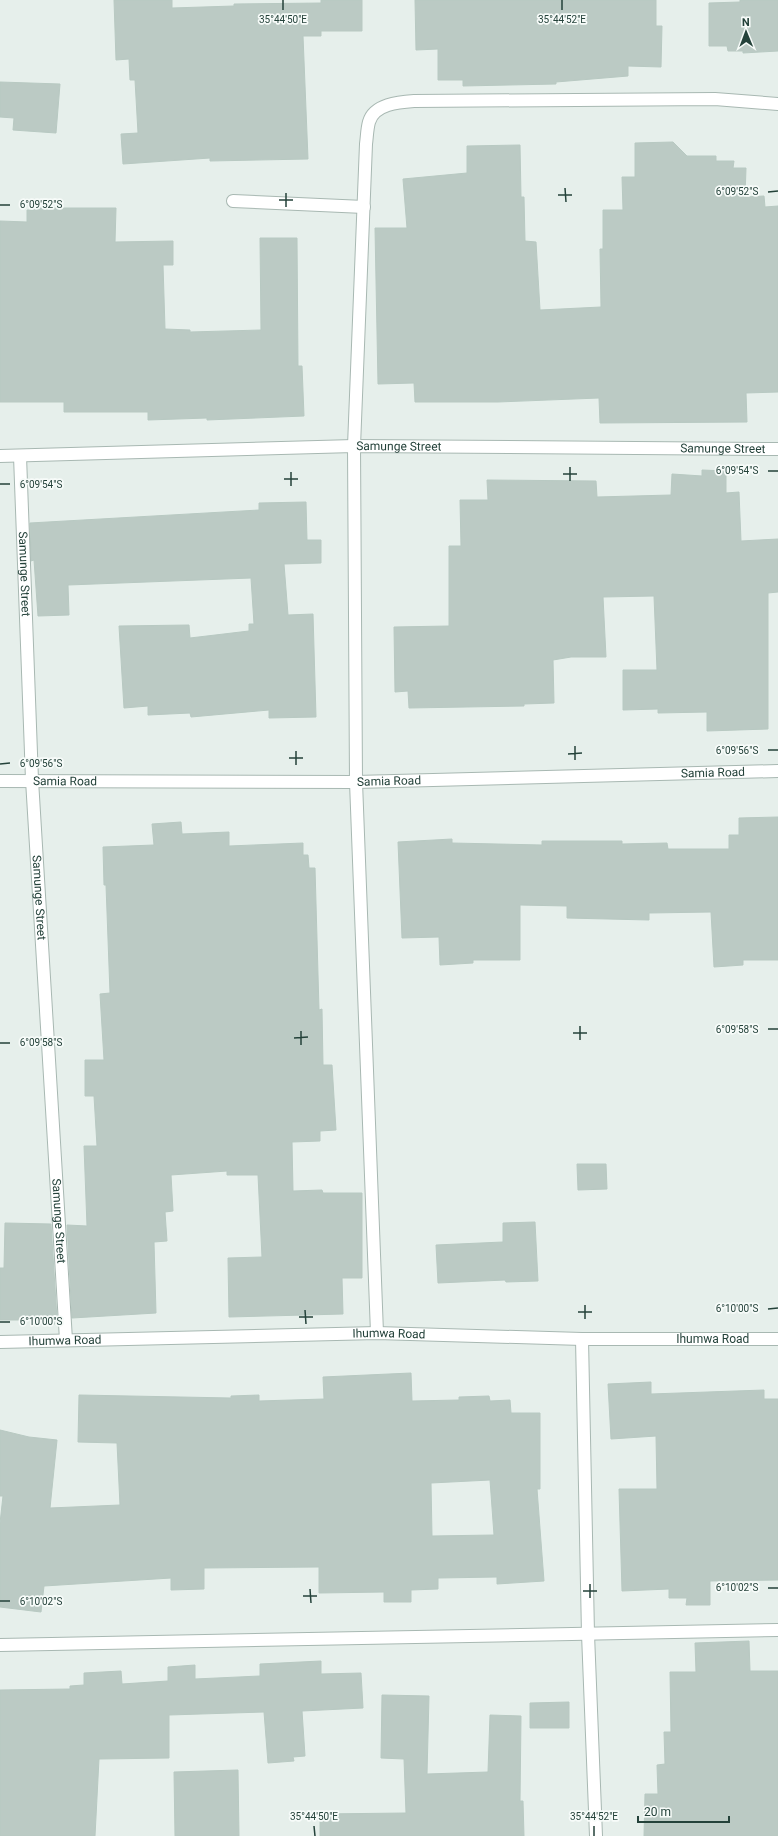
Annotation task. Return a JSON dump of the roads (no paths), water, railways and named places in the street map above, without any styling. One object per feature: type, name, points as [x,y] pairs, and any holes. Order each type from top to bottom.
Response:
[{"type":"street","points":[[377,1333],[356,782],[354,446],[366,144],[369,121],[379,110],[395,102],[715,99],[778,104]]},
{"type":"street","points":[[233,201],[364,207]]},
{"type":"street","name":"Samunge Street","points":[[0,456],[354,446],[778,450]]},
{"type":"street","name":"Samunge Street","points":[[20,456],[32,780],[66,1340]]},
{"type":"street","name":"Samia Road","points":[[0,781],[356,782],[778,771]]},
{"type":"street","name":"Ihumwa Road","points":[[0,1342],[377,1333],[582,1339],[778,1339]]},
{"type":"street","points":[[582,1339],[588,1634],[596,1836]]},
{"type":"street","points":[[0,1645],[778,1630]]}]
